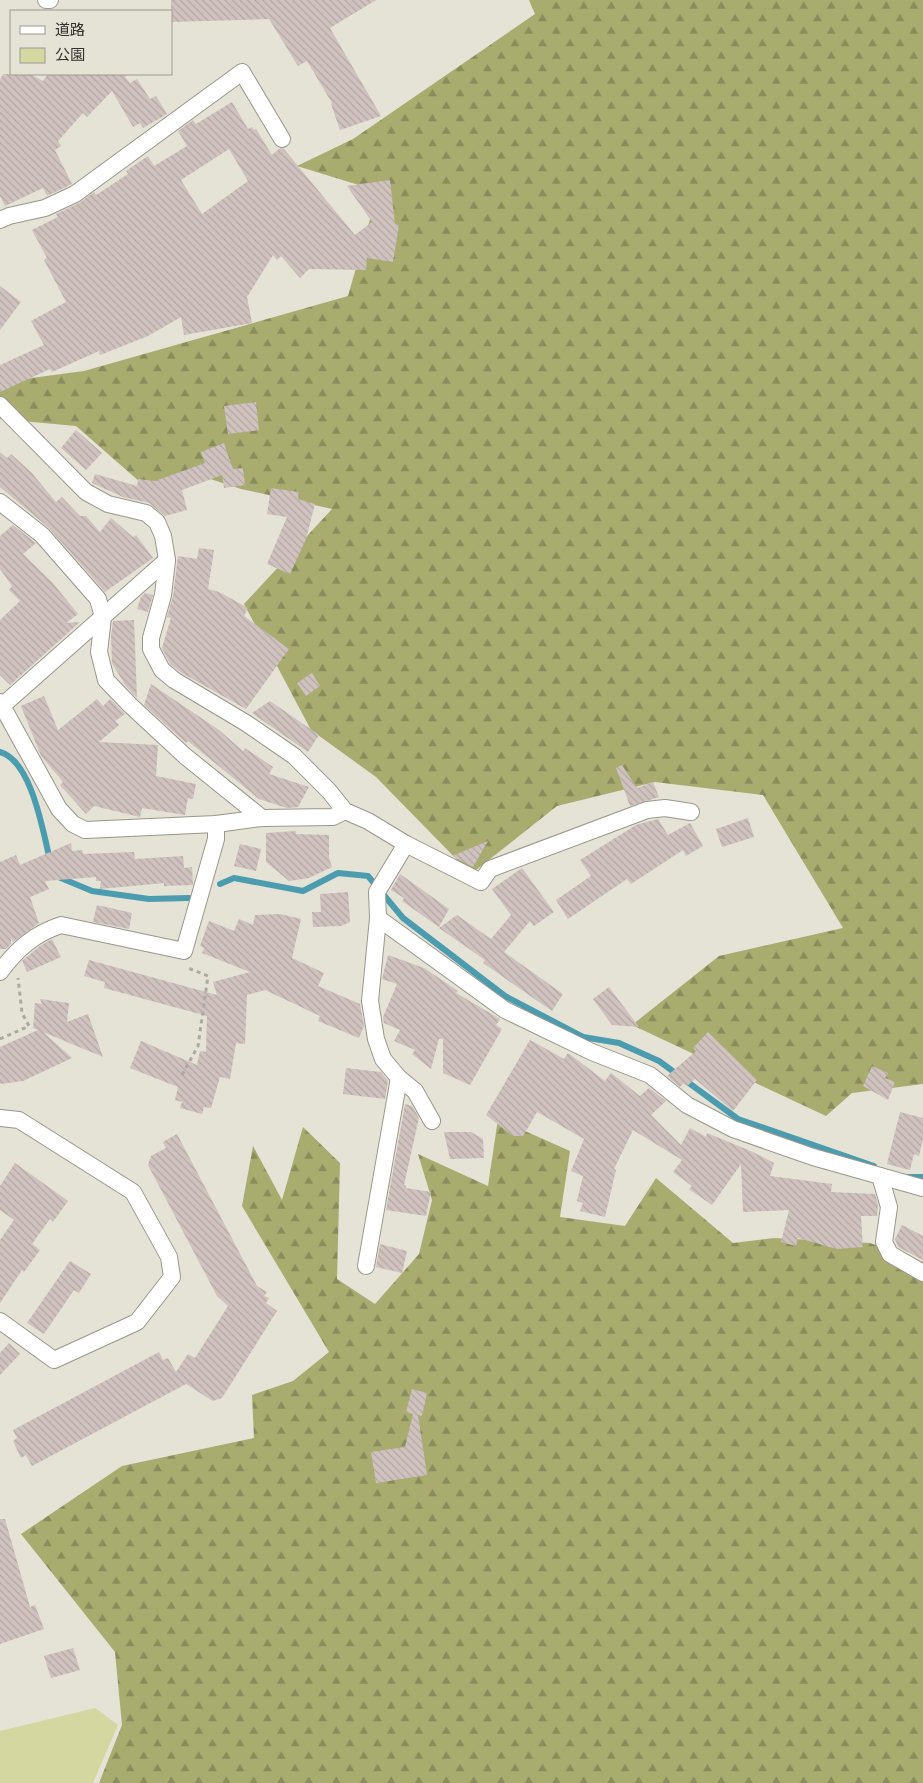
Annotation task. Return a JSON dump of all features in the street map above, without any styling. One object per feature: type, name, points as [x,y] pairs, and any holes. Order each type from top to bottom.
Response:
[{"type":"street","points":[[0,220],[9,216],[45,208],[75,194],[242,72],[282,139]]},
{"type":"street","points":[[0,405],[86,492],[108,504],[146,513],[157,522],[163,536],[167,560],[163,594],[151,638],[151,649],[162,670],[174,680],[246,723],[294,756],[328,790],[345,811],[368,821],[406,844],[481,882],[490,869],[646,810],[664,808],[691,812]]},
{"type":"street","points":[[0,502],[42,535],[98,600],[103,618],[100,652],[106,680],[185,756],[262,818]]},
{"type":"street","points":[[167,560],[103,618],[1,704],[59,809],[73,824],[85,830],[216,824],[262,818],[333,817],[345,811]]},
{"type":"street","points":[[0,972],[14,953],[45,930],[60,925],[184,951],[216,839],[216,824]]},
{"type":"street","points":[[406,844],[377,892],[378,918],[370,1001],[376,1038],[383,1058],[399,1078],[415,1091],[432,1122]]},
{"type":"street","points":[[378,918],[505,1010],[592,1052],[650,1075],[687,1104],[733,1129],[813,1157],[923,1188]]},
{"type":"street","points":[[366,1266],[399,1078]]},
{"type":"street","points":[[0,1118],[19,1120],[133,1192],[169,1257],[172,1277],[137,1322],[54,1360],[0,1321]]},
{"type":"street","points":[[880,1176],[889,1207],[884,1242],[890,1254],[923,1274]]},
{"type":"path","points":[[0,1039],[29,1026],[22,1013],[14,953]]},
{"type":"path","points":[[182,1075],[198,1046],[208,976]]},
{"type":"green space","points":[[529,0],[923,0],[923,1084],[852,1093],[826,1116],[632,1025],[719,956],[843,928],[763,795],[655,782],[557,806],[471,874],[376,777],[311,730],[244,604],[332,509],[241,489],[192,473],[148,489],[76,426],[0,419],[0,367],[24,379],[84,371],[348,296],[378,191],[297,166],[353,139],[535,14]]},
{"type":"green space","points":[[498,1119],[570,1151],[560,1217],[625,1226],[656,1178],[733,1243],[774,1238],[870,1243],[923,1262],[923,1783],[99,1783],[122,1725],[115,1652],[21,1534],[122,1466],[254,1438],[252,1395],[293,1381],[329,1352],[242,1206],[253,1146],[282,1200],[303,1127],[340,1163],[337,1279],[375,1304],[419,1254],[432,1200],[418,1154],[488,1186]]},
{"type":"green space","points":[[95,1708],[118,1725],[93,1783],[0,1783],[0,1731]]},
{"type":"building","points":[[171,0],[376,0],[330,28],[381,116],[340,130],[332,103],[307,61],[298,66],[269,19],[172,22]]},
{"type":"building","points":[[3,74],[32,75],[43,81],[47,75],[127,75],[125,77],[130,83],[137,79],[150,99],[156,96],[167,114],[143,128],[140,123],[133,127],[112,91],[87,117],[83,113],[58,141],[61,146],[55,150],[72,184],[47,196],[43,188],[5,206],[0,196],[0,80]]},
{"type":"building","points":[[232,102],[248,129],[252,127],[254,130],[256,129],[272,155],[280,148],[284,149],[355,235],[372,222],[347,186],[390,180],[395,224],[399,225],[393,262],[367,258],[366,270],[309,269],[300,278],[281,256],[277,260],[273,255],[247,297],[252,323],[184,335],[181,317],[148,336],[100,355],[99,351],[52,372],[50,369],[0,392],[0,365],[44,345],[31,321],[66,302],[44,260],[47,258],[32,230],[58,217],[56,214],[79,203],[94,192],[96,195],[128,174],[126,171],[148,156],[154,166],[187,146],[178,131],[193,120],[196,124]],"holes":[[[229,149],[248,181],[202,214],[181,180]]]},
{"type":"building","points":[[0,286],[21,302],[0,330]]},
{"type":"building","points":[[256,402],[259,430],[228,434],[224,406]]},
{"type":"building","points":[[76,430],[102,453],[86,470],[61,448]]},
{"type":"building","points":[[224,443],[233,469],[243,468],[245,485],[224,488],[222,475],[182,490],[187,510],[165,516],[149,503],[123,497],[92,483],[95,474],[137,486],[138,479],[155,481],[205,463],[201,452]]},
{"type":"building","points":[[0,452],[7,458],[11,454],[31,472],[56,502],[62,497],[80,516],[86,516],[100,532],[111,518],[133,537],[136,535],[153,558],[105,592],[49,528],[0,487]]},
{"type":"building","points":[[271,488],[299,492],[298,499],[315,504],[306,539],[290,574],[267,564],[287,517],[267,514]]},
{"type":"building","points":[[13,525],[36,543],[23,554],[52,582],[78,614],[66,623],[80,622],[10,685],[0,675],[0,620],[20,601],[9,590],[12,586],[0,569],[0,536]]},
{"type":"building","points":[[199,548],[214,550],[208,589],[219,592],[248,608],[244,616],[289,649],[246,709],[180,672],[170,664],[162,648],[171,618],[167,617],[173,596],[178,556],[197,559]]},
{"type":"building","points":[[145,593],[153,595],[148,612],[137,609],[141,597]]},
{"type":"building","points":[[134,620],[137,698],[125,685],[112,663],[111,636],[113,621]]},
{"type":"building","points":[[312,673],[320,686],[306,696],[297,683]]},
{"type":"building","points":[[151,684],[219,730],[243,751],[245,748],[273,767],[269,774],[309,787],[298,807],[287,808],[259,799],[188,741],[186,743],[144,705]]},
{"type":"building","points":[[44,696],[58,730],[97,699],[103,706],[110,699],[125,714],[115,721],[119,725],[99,742],[158,745],[156,776],[196,784],[193,799],[188,798],[185,815],[142,808],[140,817],[94,806],[86,814],[60,785],[63,782],[41,756],[21,706]]},
{"type":"building","points":[[270,701],[319,735],[308,752],[252,713]]},
{"type":"building","points":[[622,765],[637,788],[653,782],[659,797],[630,806],[616,768]]},
{"type":"building","points":[[748,818],[754,837],[722,847],[716,829]]},
{"type":"building","points":[[658,819],[668,835],[690,823],[703,846],[686,856],[683,850],[631,884],[627,879],[568,919],[556,900],[591,876],[580,860],[636,825]]},
{"type":"building","points":[[296,831],[296,834],[329,835],[329,858],[332,867],[309,878],[289,881],[266,862],[266,833]]},
{"type":"building","points":[[488,841],[473,867],[452,856]]},
{"type":"building","points":[[71,843],[72,851],[82,850],[83,854],[134,852],[135,859],[183,856],[184,868],[192,867],[193,885],[164,886],[164,883],[100,889],[101,881],[96,881],[96,877],[45,881],[49,889],[30,897],[39,923],[13,942],[11,938],[11,944],[6,949],[0,949],[0,862],[16,855],[20,865]]},
{"type":"building","points":[[240,844],[261,849],[256,871],[234,866]]},
{"type":"building","points":[[522,868],[554,912],[534,926],[530,921],[504,952],[563,994],[552,1011],[483,963],[485,960],[439,928],[457,915],[491,939],[511,915],[492,889]]},
{"type":"building","points":[[400,874],[449,909],[439,927],[402,901],[404,898],[391,890]]},
{"type":"building","points":[[348,892],[350,922],[341,926],[313,927],[312,912],[321,912],[320,894]]},
{"type":"building","points":[[97,905],[132,913],[129,929],[93,922]]},
{"type":"building","points":[[280,914],[301,919],[292,958],[324,973],[318,986],[360,1004],[364,1026],[359,1038],[318,1021],[320,1016],[265,990],[247,995],[245,1044],[236,1043],[230,1079],[220,1077],[211,1108],[204,1107],[202,1114],[180,1108],[182,1102],[175,1100],[178,1087],[130,1068],[141,1041],[197,1065],[200,1051],[206,1052],[207,1016],[104,988],[105,982],[84,976],[89,960],[217,995],[213,982],[250,972],[202,953],[204,948],[200,946],[209,921],[234,931],[239,919],[253,925],[255,915]]},
{"type":"building","points":[[52,939],[61,957],[27,972],[22,961]]},
{"type":"building","points":[[388,955],[424,968],[458,991],[456,993],[500,1019],[496,1025],[502,1029],[470,1085],[443,1073],[443,1039],[439,1039],[431,1069],[412,1054],[415,1050],[394,1041],[400,1030],[384,1023],[383,1017],[397,984],[382,979]]},
{"type":"building","points":[[609,987],[639,1027],[612,1025],[593,999]]},
{"type":"building","points":[[40,999],[69,1003],[67,1022],[88,1014],[103,1057],[43,1032],[72,1058],[23,1081],[0,1084],[0,1047],[38,1030],[33,1028],[35,1003],[42,1004]]},
{"type":"building","points":[[708,1032],[757,1080],[733,1111],[695,1079],[687,1086],[684,1083],[680,1087],[667,1076],[696,1051],[693,1048]]},
{"type":"building","points":[[530,1040],[564,1059],[568,1053],[605,1081],[611,1073],[640,1096],[649,1088],[652,1090],[666,1101],[651,1115],[681,1145],[690,1128],[706,1137],[707,1133],[774,1163],[770,1176],[832,1184],[831,1192],[875,1194],[878,1205],[877,1216],[861,1216],[863,1247],[837,1249],[798,1238],[796,1246],[781,1242],[789,1210],[743,1212],[741,1164],[712,1205],[689,1189],[692,1186],[673,1172],[682,1160],[633,1130],[614,1169],[616,1170],[605,1217],[580,1211],[583,1203],[577,1201],[583,1176],[571,1171],[584,1139],[537,1112],[523,1136],[513,1136],[486,1115]]},
{"type":"building","points":[[872,1066],[888,1073],[885,1078],[895,1082],[888,1100],[863,1086]]},
{"type":"building","points":[[346,1068],[381,1072],[388,1081],[385,1099],[343,1094]]},
{"type":"building","points":[[405,1104],[412,1106],[419,1118],[404,1185],[406,1188],[431,1192],[426,1216],[386,1210]]},
{"type":"building","points":[[900,1112],[923,1118],[923,1139],[919,1156],[914,1154],[910,1170],[887,1164]]},
{"type":"building","points":[[444,1132],[471,1132],[483,1139],[484,1158],[450,1159]]},
{"type":"building","points":[[177,1134],[257,1286],[267,1292],[264,1296],[269,1298],[266,1303],[277,1311],[222,1398],[213,1401],[186,1384],[32,1466],[26,1455],[21,1458],[13,1441],[17,1438],[13,1430],[159,1352],[163,1360],[168,1358],[176,1372],[188,1354],[195,1358],[228,1306],[217,1296],[148,1165],[151,1156],[166,1148],[163,1142]]},
{"type":"building","points":[[15,1163],[68,1201],[53,1222],[50,1219],[32,1244],[40,1250],[24,1272],[22,1270],[0,1303],[0,1240],[14,1220],[0,1210],[0,1186]]},
{"type":"building","points":[[902,1225],[923,1236],[923,1260],[898,1247],[895,1239]]},
{"type":"building","points":[[380,1244],[407,1251],[402,1273],[376,1267]]},
{"type":"building","points":[[70,1261],[91,1274],[79,1293],[74,1290],[44,1334],[27,1323]]},
{"type":"building","points":[[9,1343],[20,1354],[0,1375],[0,1353]]},
{"type":"building","points":[[412,1389],[427,1393],[422,1416],[418,1415],[427,1475],[376,1483],[371,1452],[405,1447],[413,1414],[406,1412]]},
{"type":"building","points":[[0,1519],[5,1519],[30,1607],[35,1605],[44,1629],[0,1644]]},
{"type":"building","points":[[73,1648],[80,1670],[51,1678],[44,1656]]},
{"type":"waterway","points":[[0,752],[11,758],[28,783],[40,816],[50,860]]},
{"type":"waterway","points":[[220,884],[234,878],[303,891],[338,873],[368,876],[403,918],[505,996],[583,1037],[619,1043],[659,1061],[738,1119],[874,1166]]},
{"type":"waterway","points":[[56,876],[92,891],[149,899],[189,898]]},
{"type":"waterway","points":[[904,1177],[923,1177]]}]
